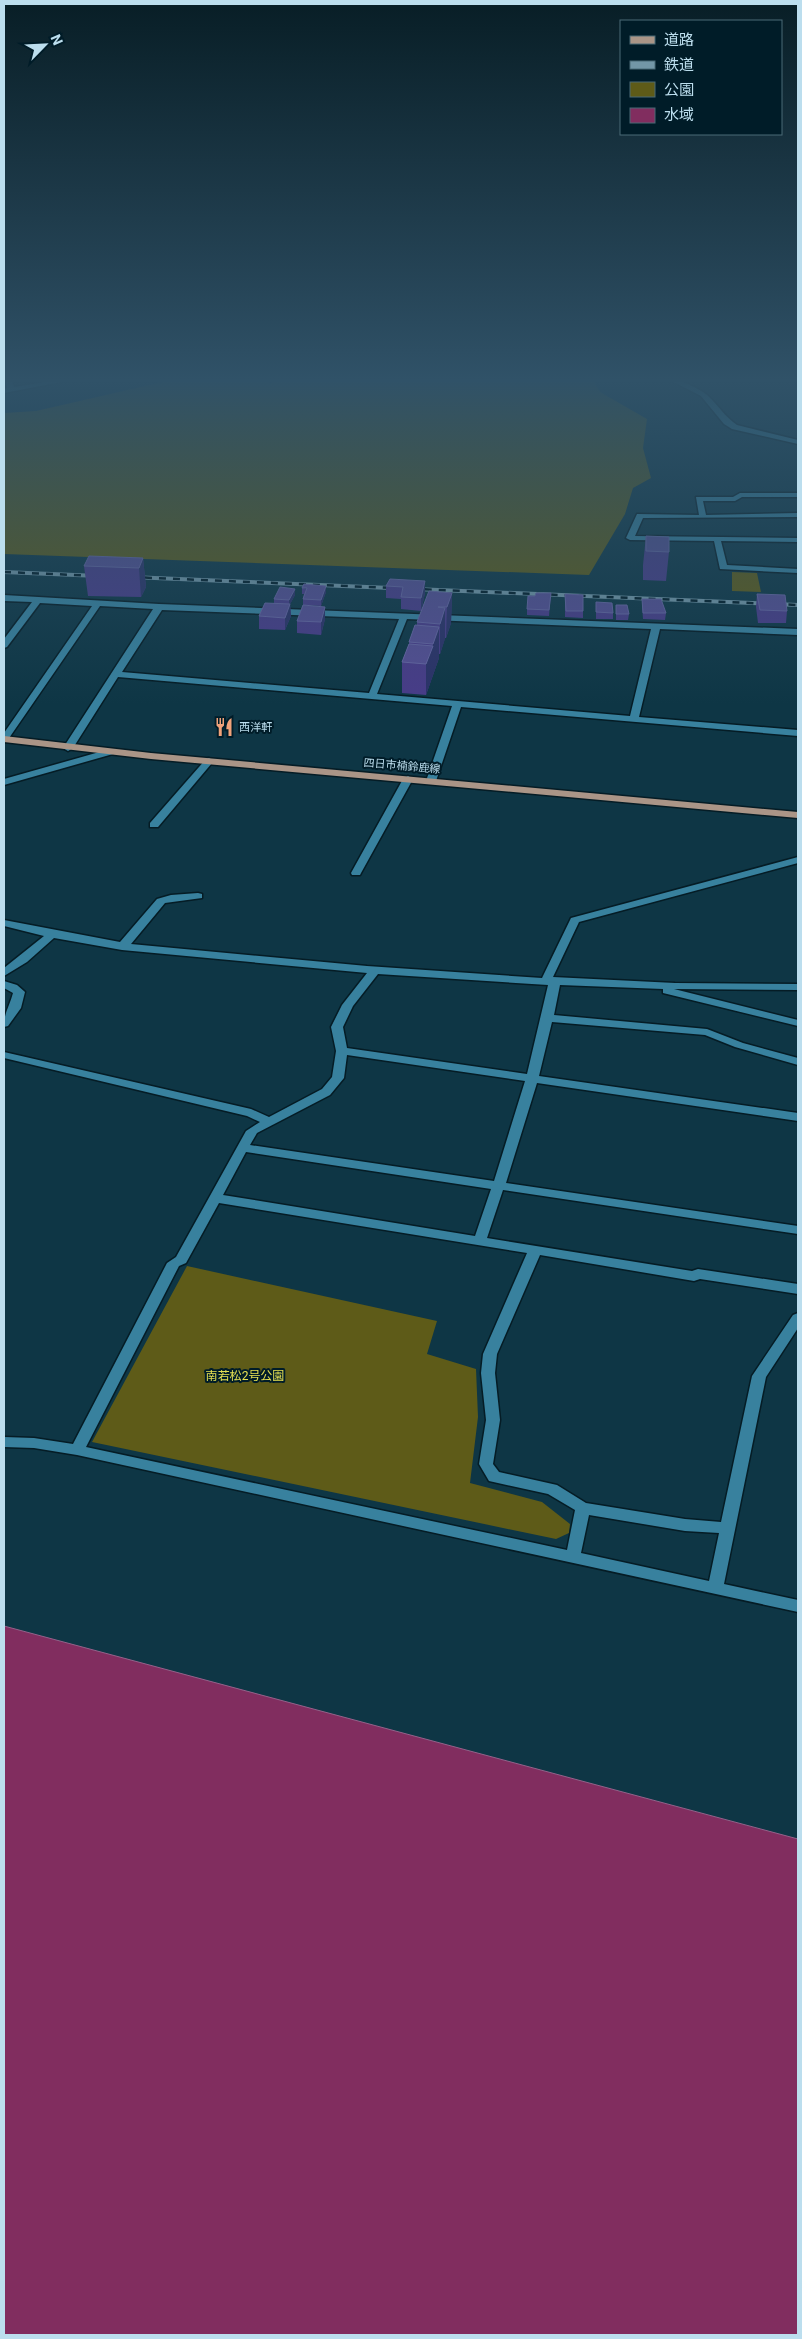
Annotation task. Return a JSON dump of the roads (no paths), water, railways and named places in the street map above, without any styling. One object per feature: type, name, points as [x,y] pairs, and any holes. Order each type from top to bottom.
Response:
[{"type":"main road","name":"四日市楠鈴鹿線","points":[[4,739],[68,748],[798,815]]},
{"type":"street","points":[[703,517],[699,499],[735,499],[740,495],[798,495]]},
{"type":"street","points":[[798,515],[640,516],[630,538],[798,540]]},
{"type":"street","points":[[717,539],[723,567],[798,571]]},
{"type":"street","points":[[4,598],[159,607],[798,632]]},
{"type":"street","points":[[4,645],[38,600]]},
{"type":"street","points":[[4,739],[97,604]]},
{"type":"street","points":[[68,748],[159,607]]},
{"type":"street","points":[[372,696],[404,617]]},
{"type":"street","points":[[634,719],[656,626]]},
{"type":"street","points":[[115,674],[798,733]]},
{"type":"street","points":[[431,781],[457,704]]},
{"type":"street","points":[[4,782],[110,752]]},
{"type":"street","points":[[154,825],[209,761]]},
{"type":"street","points":[[356,873],[408,779]]},
{"type":"street","points":[[480,1240],[532,1078],[548,1018],[551,980],[575,920],[798,860]]},
{"type":"street","points":[[122,947],[161,901],[171,898],[198,896]]},
{"type":"street","points":[[4,923],[51,935],[122,947],[375,970],[644,986],[798,987]]},
{"type":"street","points":[[4,973],[23,960],[51,935]]},
{"type":"street","points":[[77,1450],[174,1263],[180,1260],[252,1131],[326,1092],[338,1078],[342,1051],[337,1027],[348,1005],[375,970]]},
{"type":"street","points":[[4,984],[19,992],[15,1008],[4,1024]]},
{"type":"street","points":[[644,986],[798,1023]]},
{"type":"street","points":[[548,1018],[707,1032],[739,1045],[798,1062]]},
{"type":"street","points":[[342,1051],[798,1117]]},
{"type":"street","points":[[4,1055],[251,1113],[268,1122]]},
{"type":"street","points":[[244,1148],[798,1230]]},
{"type":"street","points":[[215,1198],[694,1276],[698,1274],[798,1289]]},
{"type":"street","points":[[536,1251],[490,1354],[488,1373],[492,1420],[486,1464],[494,1477],[552,1489],[584,1508],[685,1525],[727,1528]]},
{"type":"street","points":[[714,1588],[759,1376],[797,1323]]},
{"type":"street","points":[[4,1442],[34,1443],[77,1450],[798,1606]]},
{"type":"street","points":[[573,1557],[584,1508]]},
{"type":"water","points":[[4,1626],[798,1839],[798,2335],[4,2335]]},
{"type":"railway","points":[[4,572],[99,576]]},
{"type":"railway","points":[[131,577],[798,605]]},
{"type":"place","name":"西洋軒","points":[[224,727]]},
{"type":"park label","name":"南若松2号公園","points":[[245,1376]]}]
